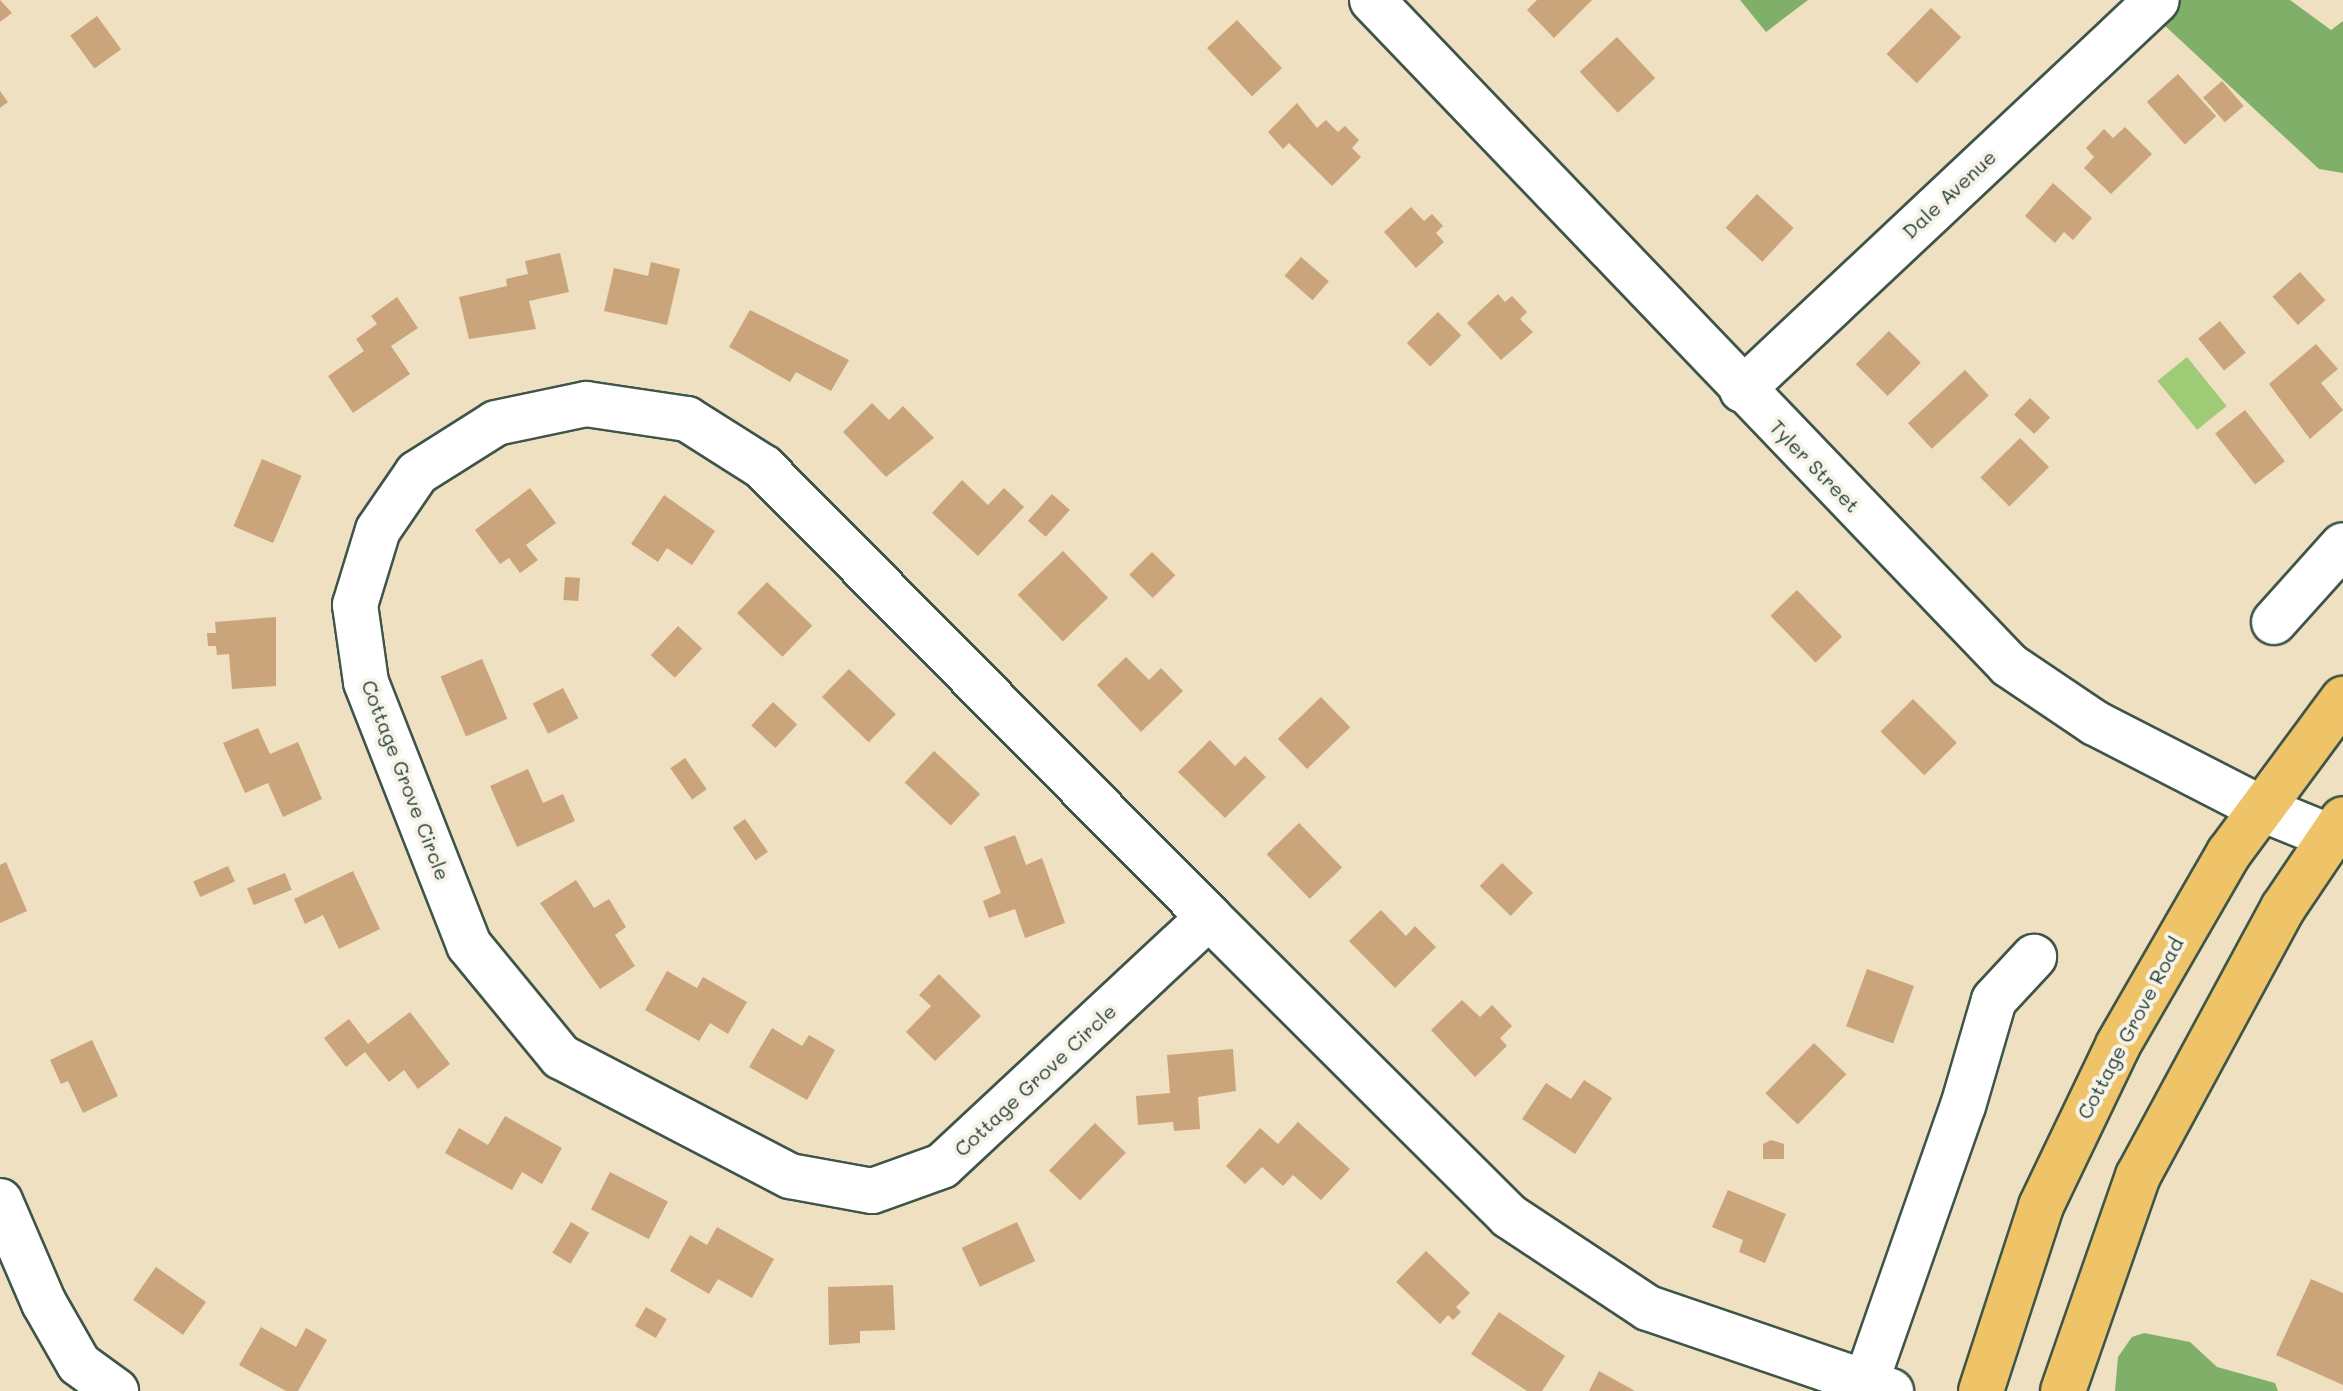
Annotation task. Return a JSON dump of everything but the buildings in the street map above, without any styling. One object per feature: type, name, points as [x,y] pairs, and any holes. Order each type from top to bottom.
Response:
[{"type":"main road","name":"Cottage Grove Road","points":[[1981,1391],[2041,1206],[2172,946],[2262,809],[2343,699]]},
{"type":"main road","points":[[2063,1391],[2138,1176],[2205,1045],[2283,908],[2337,828]]},
{"type":"street","name":"Tyler Street","points":[[1372,0],[1742,390],[2009,665],[2095,723],[2262,809],[2337,828]]},
{"type":"street","name":"Dale Avenue","points":[[1742,390],[2157,0]]},
{"type":"street","name":"Cottage Grove Circle","points":[[1209,917],[942,1166],[872,1191],[790,1176],[561,1057],[469,945],[366,682],[355,605],[378,530],[417,473],[496,423],[586,404],[687,419],[763,467],[1509,1216],[1648,1308],[1873,1389]]},
{"type":"street","points":[[2274,622],[2343,545]]},
{"type":"street","points":[[1873,1389],[1994,1000],[2034,957]]},
{"type":"street","points":[[0,1201],[44,1303],[79,1364],[116,1391]]},
{"type":"green space","points":[[1740,0],[1808,0],[1766,32]]},
{"type":"green space","points":[[2157,0],[2290,0],[2331,30],[2343,21],[2343,173],[2319,169],[2148,10]]},
{"type":"green space","points":[[2187,357],[2227,406],[2197,430],[2157,381]]},
{"type":"green space","points":[[2144,1333],[2190,1342],[2217,1367],[2275,1383],[2278,1391],[2115,1391],[2118,1357],[2132,1337]]}]
